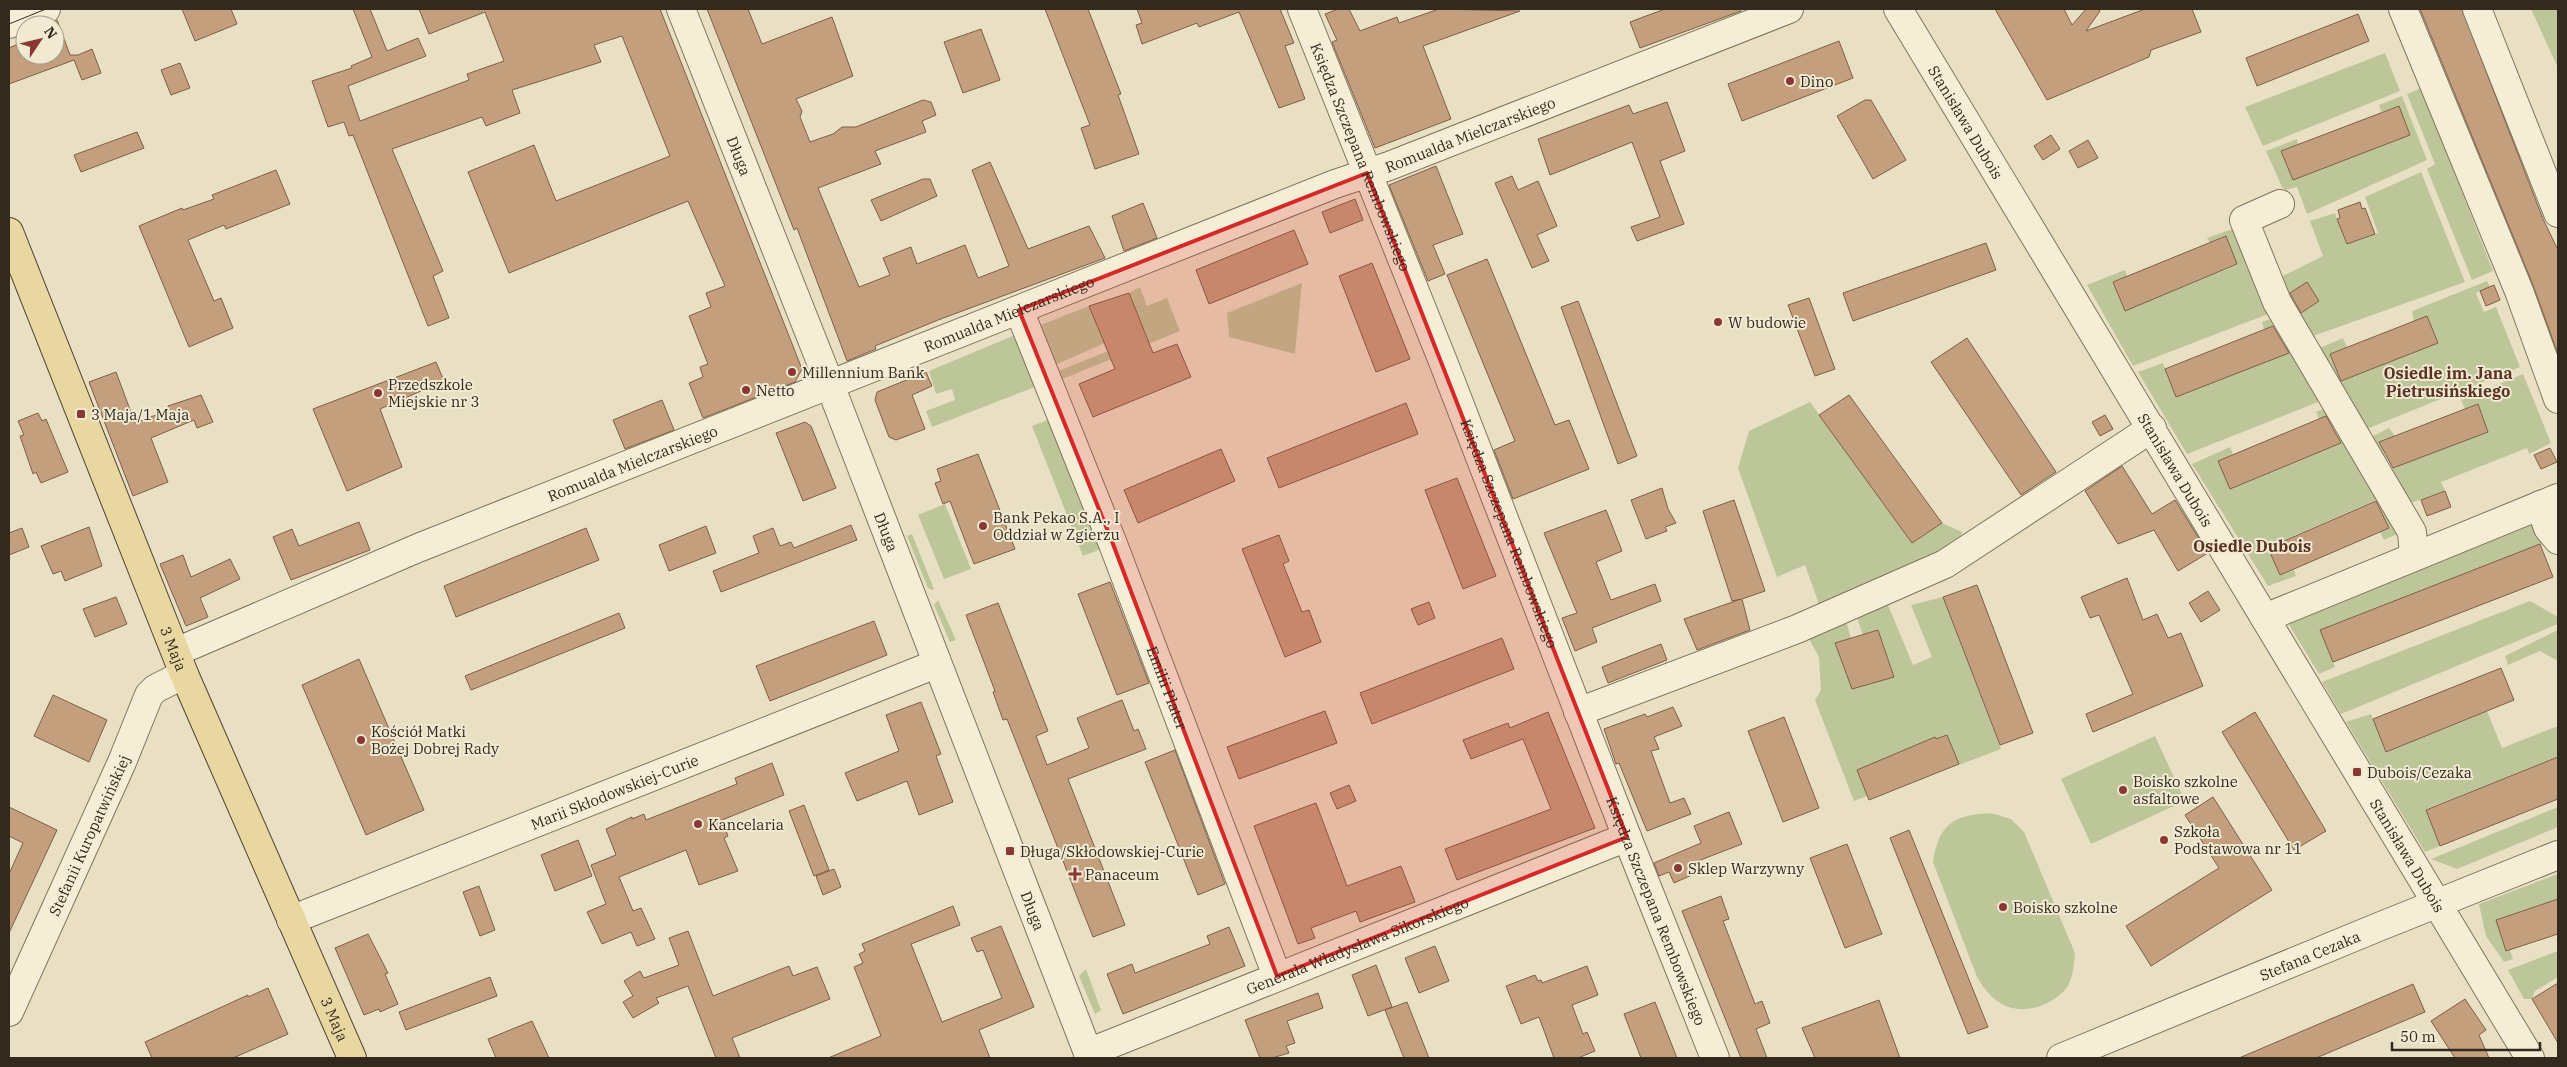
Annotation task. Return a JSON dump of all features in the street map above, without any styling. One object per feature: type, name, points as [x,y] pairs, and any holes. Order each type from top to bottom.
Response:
[{"type":"main road","name":"3 Maja","points":[[9,232],[180,663],[352,1058]]},
{"type":"street","points":[[9,24],[46,9]]},
{"type":"street","name":"Długa","points":[[681,9],[830,386],[1089,1056]]},
{"type":"street","name":"Księdza Szczepana Rembowskiego","points":[[1302,9],[1444,364],[1477,454],[1715,1058]]},
{"type":"street","name":"Romualda Mielczarskiego","points":[[180,663],[418,548],[1367,173],[1789,9]]},
{"type":"street","name":"Stanisława Dubois","points":[[1898,9],[2530,1058]]},
{"type":"street","points":[[2403,9],[2519,291],[2558,399]]},
{"type":"street","points":[[2477,9],[2558,213]]},
{"type":"street","points":[[2280,204],[2244,220],[2277,302],[2412,532],[2414,556]]},
{"type":"street","name":"Emilii Plater","points":[[1019,310],[1168,687],[1277,976]]},
{"type":"street","points":[[1578,712],[1788,633],[1945,564],[2152,428]]},
{"type":"street","points":[[2265,618],[2549,502],[2548,528],[2558,540]]},
{"type":"street","name":"Stefanii Kuropatwińskiej","points":[[10,1008],[122,762],[149,695],[180,663]]},
{"type":"street","name":"Marii Skłodowskiej-Curie","points":[[291,920],[936,664]]},
{"type":"street","name":"Generała Władysława Sikorskiego","points":[[1089,1056],[1277,976],[1627,838]]},
{"type":"street","name":"Stefana Cezaka","points":[[2061,1058],[2436,903],[2558,855]]},
{"type":"highlighted area","points":[[1367,173],[1627,837],[1277,976],[1113,544],[1019,310]]},
{"type":"green space","points":[[2531,9],[2558,9],[2558,68]]},
{"type":"green space","points":[[2385,53],[2400,91],[2263,146],[2245,107]]},
{"type":"green space","points":[[2421,88],[2493,271],[2472,280],[2427,169],[2435,164],[2407,94]]},
{"type":"green space","points":[[2402,96],[2427,160],[2307,214],[2297,187],[2286,190],[2282,187],[2266,151],[2297,139],[2298,144],[2281,151],[2293,180],[2410,135],[2399,106],[2381,112],[2379,105]]},
{"type":"green space","points":[[2421,172],[2465,282],[2302,340],[2297,316],[2319,301],[2307,282],[2285,297],[2273,281],[2323,256],[2310,221],[2335,213],[2347,244],[2378,233],[2365,197]]},
{"type":"green space","points":[[2235,228],[2276,311],[2133,366],[2087,285],[2125,270],[2127,276],[2113,282],[2125,310],[2237,265],[2226,236],[2210,243],[2207,238]]},
{"type":"green space","points":[[2487,281],[2490,287],[2476,293],[2484,312],[2496,307],[2520,367],[2359,432],[2313,351],[2343,338],[2347,347],[2330,354],[2341,381],[2437,343],[2427,316],[2414,321],[2412,311]]},
{"type":"green space","points":[[1302,283],[1295,354],[1229,337],[1227,313]]},
{"type":"green space","points":[[1140,287],[1147,306],[1167,298],[1180,331],[1055,382],[1033,328],[1089,306],[1105,343],[1055,365],[1058,371],[1146,336],[1129,293]]},
{"type":"green space","points":[[2280,316],[2328,398],[2187,454],[2138,372],[2163,363],[2176,397],[2288,353],[2277,325],[2264,330],[2262,322]]},
{"type":"green space","points":[[1020,333],[1040,385],[932,427],[926,411],[955,400],[952,389],[936,394],[929,371]]},
{"type":"green space","points":[[2523,374],[2551,443],[2529,454],[2527,448],[2441,482],[2445,491],[2402,506],[2365,440],[2389,428],[2395,436],[2380,442],[2390,469],[2488,432],[2478,404],[2465,409],[2461,400]]},
{"type":"green space","points":[[1810,402],[1912,543],[1942,523],[1962,532],[1959,541],[1820,607],[1805,565],[1777,577],[1738,468],[1749,431]]},
{"type":"green space","points":[[2332,405],[2404,531],[2384,540],[2380,532],[2389,528],[2376,500],[2268,547],[2280,575],[2294,570],[2296,576],[2268,586],[2192,464],[2230,447],[2233,454],[2219,461],[2231,489],[2341,443],[2329,415],[2319,419],[2316,412]]},
{"type":"green space","points":[[1053,418],[1104,548],[1083,556],[1032,426]]},
{"type":"green space","points":[[945,504],[971,569],[944,579],[918,515]]},
{"type":"green space","points":[[2530,517],[2551,540],[2320,630],[2335,667],[2319,674],[2286,620]]},
{"type":"green space","points":[[912,534],[934,589],[932,590],[928,588],[907,536]]},
{"type":"green space","points":[[1943,597],[2001,749],[1959,765],[1947,735],[1858,770],[1867,796],[1854,801],[1815,700],[1821,690],[1819,657],[1809,639],[1814,626],[1844,614],[1851,638],[1835,644],[1852,689],[1894,676],[1878,630],[1863,635],[1854,610],[1865,606],[1888,605],[1913,665],[1932,657],[1911,605]]},
{"type":"green space","points":[[938,600],[956,640],[950,642],[934,605]]},
{"type":"green space","points":[[2530,601],[2558,617],[2558,624],[2341,714],[2322,682]]},
{"type":"green space","points":[[2558,630],[2558,661],[2540,651],[2508,665],[2505,656]]},
{"type":"green space","points":[[2487,711],[2502,748],[2558,726],[2558,757],[2426,809],[2440,846],[2425,852],[2346,722],[2371,714],[2386,752]]},
{"type":"green space","name":"Boisko szkolne asfaltowe","points":[[2155,736],[2185,801],[2091,844],[2061,779]]},
{"type":"green space","points":[[2558,807],[2558,827],[2457,869],[2431,859]]},
{"type":"green space","name":"Boisko szkolne","points":[[1991,813],[2011,819],[2024,832],[2075,953],[2074,967],[2068,986],[2051,1001],[2034,1008],[2017,1009],[2008,1007],[1987,992],[1977,977],[1933,862],[1939,838],[1950,824],[1967,816]]},
{"type":"green space","points":[[2558,874],[2558,899],[2496,920],[2506,951],[2510,950],[2513,959],[2504,962],[2486,936],[2479,904]]},
{"type":"green space","points":[[2558,951],[2558,977],[2535,991],[2532,999],[2524,999],[2508,970]]},
{"type":"green space","points":[[1086,969],[1101,1010],[1095,1014],[1079,976]]},
{"type":"building","points":[[182,9],[231,9],[237,24],[195,41]]},
{"type":"building","points":[[353,9],[370,9],[387,51],[418,38],[426,56],[348,86],[360,121],[469,80],[467,74],[504,61],[485,12],[429,34],[419,9],[660,9],[802,369],[795,382],[703,418],[689,383],[703,377],[700,367],[708,364],[689,316],[711,307],[706,293],[725,286],[688,201],[509,273],[468,172],[534,145],[556,201],[670,156],[622,36],[594,45],[601,62],[512,90],[520,113],[486,126],[482,117],[392,149],[443,271],[433,276],[449,318],[428,326],[353,135],[349,136],[344,122],[328,127],[312,81],[352,68],[351,66],[372,57]]},
{"type":"building","points":[[707,9],[748,9],[762,44],[832,17],[853,76],[796,99],[802,111],[800,117],[810,142],[833,134],[842,127],[856,127],[923,100],[931,102],[936,115],[922,121],[926,132],[875,151],[881,164],[818,188],[859,287],[890,275],[883,258],[911,247],[917,264],[965,245],[978,278],[1009,266],[972,170],[990,162],[1028,249],[1089,226],[1105,258],[938,320],[875,346],[876,349],[847,361],[797,228],[794,230]]},
{"type":"building","points":[[1045,9],[1088,9],[1121,94],[1118,95],[1139,154],[1095,169],[1081,128],[1090,125]]},
{"type":"building","points":[[1137,9],[1280,9],[1294,43],[1285,46],[1305,99],[1279,108],[1239,12],[1199,27],[1197,23],[1142,44],[1136,25],[1142,23]]},
{"type":"building","points":[[1338,9],[1349,9],[1360,31],[1397,17],[1399,23],[1439,9],[1520,11],[1423,46],[1451,119],[1375,148],[1332,42],[1337,40],[1325,14]]},
{"type":"building","points":[[1665,9],[1741,9],[1741,11],[1640,48],[1630,22]]},
{"type":"building","points":[[1995,9],[2064,9],[2072,25],[2086,9],[2097,9],[2100,11],[2086,31],[2145,9],[2192,9],[2201,32],[2151,50],[2149,57],[2047,100]]},
{"type":"building","points":[[2420,9],[2462,9],[2543,219],[2558,250],[2558,354],[2533,285]]},
{"type":"building","points":[[2358,14],[2369,41],[2257,86],[2246,58]]},
{"type":"building","points":[[981,29],[1000,80],[963,93],[944,42]]},
{"type":"building","name":"Dino","points":[[1839,41],[1853,78],[1742,121],[1728,84]]},
{"type":"building","points":[[65,42],[70,55],[78,55],[92,49],[101,73],[82,80],[74,60],[65,63]]},
{"type":"building","points":[[15,45],[15,65],[60,65],[9,84],[9,48]]},
{"type":"building","points":[[180,63],[190,88],[171,95],[161,70]]},
{"type":"building","points":[[1865,100],[1871,100],[1906,160],[1873,179],[1837,116]]},
{"type":"building","points":[[1667,102],[1685,151],[1660,161],[1684,224],[1637,241],[1631,227],[1660,217],[1632,142],[1550,175],[1538,139],[1629,105],[1633,114]]},
{"type":"building","points":[[2399,106],[2410,135],[2293,180],[2281,151]]},
{"type":"building","points":[[137,132],[144,148],[81,172],[74,155]]},
{"type":"building","points":[[2051,135],[2060,149],[2043,160],[2034,146]]},
{"type":"building","points":[[2088,140],[2098,158],[2078,168],[2069,151]]},
{"type":"building","points":[[1436,166],[1463,234],[1433,245],[1445,274],[1428,281],[1389,185]]},
{"type":"building","points":[[276,170],[290,204],[226,229],[224,225],[188,240],[214,301],[221,298],[233,328],[189,347],[139,226],[182,208],[183,210],[214,199],[212,195]]},
{"type":"building","points":[[1512,176],[1518,190],[1538,181],[1557,226],[1537,235],[1549,261],[1532,268],[1495,183]]},
{"type":"building","points":[[923,179],[930,179],[937,196],[881,221],[871,200]]},
{"type":"building","points":[[1355,199],[1363,220],[1330,233],[1322,212]]},
{"type":"building","points":[[2360,202],[2362,209],[2365,208],[2375,234],[2347,244],[2337,219],[2340,218],[2338,210]]},
{"type":"building","points":[[1143,203],[1157,238],[1124,251],[1112,216]]},
{"type":"building","points":[[1294,230],[1308,264],[1209,304],[1196,270]]},
{"type":"building","points":[[2226,236],[2237,264],[2125,311],[2113,282]]},
{"type":"building","points":[[1986,243],[1996,270],[1853,321],[1843,293]]},
{"type":"building","points":[[1487,259],[1555,425],[1569,420],[1589,469],[1513,499],[1494,450],[1515,441],[1447,275]]},
{"type":"building","points":[[1372,263],[1410,359],[1376,372],[1339,276]]},
{"type":"building","points":[[2307,282],[2319,301],[2301,313],[2290,293]]},
{"type":"building","points":[[2494,285],[2500,300],[2486,306],[2480,291]]},
{"type":"building","points":[[1129,293],[1153,353],[1177,344],[1191,377],[1093,417],[1079,384],[1115,369],[1089,306]]},
{"type":"building","points":[[1809,298],[1835,369],[1815,376],[1788,305]]},
{"type":"building","points":[[1578,301],[1637,456],[1618,464],[1561,307]]},
{"type":"building","points":[[2427,316],[2438,343],[2341,381],[2330,354]]},
{"type":"building","points":[[2273,326],[2289,353],[2176,397],[2165,369]]},
{"type":"building","points":[[1967,338],[2056,472],[2021,495],[1931,362]]},
{"type":"building","points":[[436,362],[444,381],[380,409],[402,467],[347,491],[313,409]]},
{"type":"building","points":[[116,372],[135,423],[169,410],[168,406],[201,395],[213,422],[197,428],[194,420],[151,438],[168,482],[133,496],[89,382]]},
{"type":"building","points":[[926,372],[932,386],[912,395],[925,429],[896,440],[889,437],[875,400],[877,392]]},
{"type":"building","points":[[1849,395],[1942,523],[1912,543],[1819,415]]},
{"type":"building","points":[[662,400],[674,430],[625,449],[613,420]]},
{"type":"building","points":[[1406,403],[1418,434],[1279,488],[1267,458]]},
{"type":"building","points":[[2478,404],[2488,432],[2393,468],[2379,442]]},
{"type":"building","points":[[38,413],[42,421],[46,419],[68,472],[41,483],[36,472],[33,474],[20,436],[24,435],[18,421]]},
{"type":"building","points":[[2105,415],[2113,429],[2100,436],[2092,422]]},
{"type":"building","points":[[2326,416],[2341,443],[2230,489],[2218,461]]},
{"type":"building","points":[[805,422],[811,426],[836,488],[803,501],[776,433]]},
{"type":"building","points":[[2550,448],[2557,462],[2541,469],[2534,455]]},
{"type":"building","points":[[1221,449],[1235,481],[1138,523],[1124,490]]},
{"type":"building","name":"Bank Pekao S.A., I Oddział w Zgierzu","points":[[978,454],[1015,549],[974,564],[950,501],[943,504],[935,483],[941,481],[937,469]]},
{"type":"building","points":[[2122,466],[2152,514],[2175,500],[2208,553],[2178,571],[2154,530],[2118,544],[2085,491]]},
{"type":"building","points":[[1457,478],[1496,576],[1463,589],[1425,490]]},
{"type":"building","points":[[1662,488],[1668,509],[1676,523],[1665,527],[1667,531],[1646,539],[1631,500]]},
{"type":"building","points":[[2445,491],[2451,507],[2427,516],[2421,500]]},
{"type":"building","points":[[1734,500],[1765,591],[1742,599],[1750,630],[1697,650],[1684,619],[1741,599],[1732,601],[1703,511]]},
{"type":"building","points":[[2376,501],[2389,528],[2280,575],[2268,548]]},
{"type":"building","points":[[1606,510],[1622,551],[1596,562],[1611,600],[1655,584],[1661,601],[1592,628],[1597,642],[1575,651],[1562,618],[1577,613],[1544,533]]},
{"type":"building","points":[[359,522],[370,550],[291,580],[273,537],[292,529],[299,546]]},
{"type":"building","points":[[851,525],[857,540],[721,592],[713,571],[759,553],[753,536],[773,528],[780,546],[791,542],[794,548]]},
{"type":"building","points":[[706,526],[716,553],[669,571],[659,545]]},
{"type":"building","points":[[89,527],[102,566],[65,581],[61,571],[53,574],[41,546]]},
{"type":"building","points":[[22,528],[29,547],[9,555],[9,533]]},
{"type":"building","points":[[586,528],[599,560],[456,617],[444,586]]},
{"type":"building","points":[[1279,535],[1289,561],[1283,564],[1302,612],[1309,610],[1321,642],[1285,657],[1242,549]]},
{"type":"building","points":[[2540,544],[2553,577],[2333,662],[2320,630]]},
{"type":"building","points":[[183,555],[191,577],[230,559],[240,579],[200,598],[208,617],[186,626],[160,564]]},
{"type":"building","points":[[2127,578],[2143,620],[2157,614],[2168,638],[2181,633],[2203,686],[2093,732],[2086,714],[2133,694],[2099,615],[2090,618],[2081,597]]},
{"type":"building","points":[[1110,582],[1149,683],[1117,695],[1078,594]]},
{"type":"building","points":[[1977,585],[2033,733],[2000,745],[1943,597]]},
{"type":"building","points":[[2208,591],[2220,610],[2201,622],[2189,603]]},
{"type":"building","points":[[116,597],[127,624],[95,637],[83,609]]},
{"type":"building","points":[[1429,602],[1435,618],[1418,625],[1411,609]]},
{"type":"building","points":[[998,603],[1048,731],[1036,736],[1047,765],[1089,748],[1077,718],[1122,700],[1134,731],[1138,729],[1146,749],[1068,779],[1125,925],[1093,937],[1007,719],[1003,720],[993,692],[995,691],[966,615]]},
{"type":"building","points":[[619,613],[625,628],[471,690],[465,676]]},
{"type":"building","points":[[874,621],[887,655],[770,701],[756,666]]},
{"type":"building","points":[[1878,630],[1894,677],[1852,689],[1835,643]]},
{"type":"building","points":[[1502,638],[1514,669],[1372,724],[1360,693]]},
{"type":"building","points":[[1661,644],[1667,660],[1608,683],[1602,667]]},
{"type":"building","name":"Kościół Matki Bożej Dobrej Rady","points":[[359,659],[424,810],[366,835],[302,685]]},
{"type":"building","points":[[2501,668],[2514,700],[2386,752],[2373,719]]},
{"type":"building","points":[[53,695],[107,720],[89,762],[34,736]]},
{"type":"building","points":[[921,702],[941,754],[936,756],[953,802],[919,815],[907,781],[857,801],[845,773],[899,751],[886,715]]},
{"type":"building","points":[[1673,707],[1682,726],[1654,737],[1659,749],[1651,751],[1670,803],[1684,798],[1691,814],[1647,831],[1619,763],[1616,764],[1604,729],[1645,714],[1647,717]]},
{"type":"building","points":[[1325,711],[1337,743],[1239,779],[1227,747]]},
{"type":"building","points":[[1548,712],[1595,828],[1457,880],[1445,849],[1551,809],[1523,739],[1471,759],[1463,740],[1508,723],[1510,728]]},
{"type":"building","points":[[2255,712],[2326,831],[2294,850],[2222,732]]},
{"type":"building","points":[[1784,717],[1819,808],[1783,822],[1748,731]]},
{"type":"building","points":[[1947,735],[1959,764],[1869,800],[1857,770],[1935,737],[1936,739]]},
{"type":"building","points":[[1175,750],[1225,884],[1198,895],[1145,762]]},
{"type":"building","points":[[2558,757],[2558,799],[2440,846],[2426,810]]},
{"type":"building","points":[[772,763],[784,795],[722,820],[728,836],[724,838],[738,871],[699,885],[686,850],[619,877],[633,911],[641,908],[655,939],[637,946],[631,932],[602,944],[587,912],[606,904],[591,865],[616,855],[606,829],[632,817],[632,819],[644,814],[646,820],[737,784],[735,778]]},
{"type":"building","points":[[1349,785],[1356,801],[1337,809],[1330,793]]},
{"type":"building","points":[[2213,797],[2272,890],[2151,966],[2126,926],[2219,868],[2185,815]]},
{"type":"building","points":[[1316,803],[1347,886],[1401,866],[1415,902],[1360,922],[1356,911],[1311,928],[1315,938],[1298,944],[1254,826]]},
{"type":"building","points":[[804,805],[829,870],[814,876],[789,811]]},
{"type":"building","points":[[9,807],[57,830],[9,933],[9,874],[23,843],[9,836]]},
{"type":"building","points":[[1729,812],[1742,844],[1690,864],[1694,874],[1674,883],[1669,872],[1659,876],[1654,863],[1701,843],[1694,826]]},
{"type":"building","points":[[1909,830],[1988,1027],[1968,1034],[1890,838]]},
{"type":"building","points":[[578,840],[592,876],[555,891],[541,855]]},
{"type":"building","points":[[1847,844],[1882,934],[1845,948],[1810,858]]},
{"type":"building","points":[[834,869],[841,887],[823,895],[816,876]]},
{"type":"building","points":[[479,886],[495,930],[480,936],[463,892]]},
{"type":"building","points":[[1721,896],[1729,919],[1723,921],[1755,1004],[1762,1001],[1770,1023],[1756,1029],[1767,1058],[1741,1058],[1682,911]]},
{"type":"building","points":[[2558,899],[2558,934],[2506,951],[2496,920]]},
{"type":"building","points":[[953,906],[960,925],[911,944],[942,1022],[1002,998],[983,950],[977,952],[971,938],[1001,926],[1034,1007],[979,1030],[990,1058],[828,1058],[881,1036],[854,967],[863,963],[859,954],[865,951],[862,944]]},
{"type":"building","points":[[1229,927],[1245,966],[1123,1014],[1107,974],[1132,964],[1135,973],[1210,944],[1207,936]]},
{"type":"building","points":[[688,931],[713,996],[789,966],[793,976],[817,967],[830,999],[732,1038],[740,1058],[716,1058],[688,986],[656,998],[659,1003],[633,1018],[623,1002],[633,996],[624,981],[640,971],[644,978],[679,965],[669,938]]},
{"type":"building","points":[[368,934],[388,973],[385,974],[398,1004],[380,1012],[379,1009],[364,1015],[335,948]]},
{"type":"building","points":[[1435,946],[1449,981],[1419,993],[1405,958]]},
{"type":"building","points":[[1376,965],[1392,1007],[1368,1016],[1352,975]]},
{"type":"building","points":[[1587,966],[1598,995],[1572,1005],[1583,1034],[1587,1032],[1595,1051],[1578,1058],[1554,1058],[1539,1017],[1521,1024],[1506,986],[1535,975],[1538,981],[1541,980],[1542,983]]},
{"type":"building","points":[[490,977],[497,996],[406,1030],[399,1012]]},
{"type":"building","points":[[2558,983],[2558,1043],[2532,999]]},
{"type":"building","points":[[2413,984],[2425,1012],[2316,1058],[2239,1058]]},
{"type":"building","points":[[268,988],[288,1034],[233,1058],[152,1058],[145,1042],[248,995],[248,997]]},
{"type":"building","points":[[1318,993],[1323,1008],[1287,1021],[1295,1043],[1286,1046],[1289,1053],[1272,1058],[1260,1058],[1245,1020]]},
{"type":"building","points":[[2465,999],[2486,1030],[2479,1035],[2489,1058],[2455,1058],[2431,1021]]},
{"type":"building","points":[[1879,1000],[1900,1058],[1815,1058],[1802,1028]]},
{"type":"building","points":[[1407,1002],[1429,1058],[1404,1058],[1385,1010]]},
{"type":"building","points":[[1655,1002],[1677,1058],[1641,1058],[1624,1014]]},
{"type":"building","points":[[532,1021],[549,1058],[496,1058],[488,1039]]},
{"type":"tram line","points":[[9,24],[46,9]]},
{"type":"place","name":"Dino","points":[[1790,81]]},
{"type":"place","name":"W budowie","points":[[1718,322]]},
{"type":"place","name":"Millennium Bank","points":[[792,372]]},
{"type":"place","name":"Netto","points":[[746,390]]},
{"type":"place","name":"Przedszkole Miejskie nr 3","points":[[378,393]]},
{"type":"place","name":"3 Maja/1 Maja","points":[[81,414]]},
{"type":"place","name":"Bank Pekao S.A., I Oddział w Zgierzu","points":[[983,526]]},
{"type":"place","name":"Kościół Matki Bożej Dobrej Rady","points":[[361,740]]},
{"type":"place","name":"Dubois/Cezaka","points":[[2357,772]]},
{"type":"place","name":"Boisko szkolne asfaltowe","points":[[2123,790]]},
{"type":"place","name":"Kancelaria","points":[[698,824]]},
{"type":"place","name":"Szkoła Podstawowa nr 11","points":[[2164,840]]},
{"type":"place","name":"Długa/Skłodowskiej-Curie","points":[[1010,851]]},
{"type":"place","name":"Sklep Warzywny","points":[[1678,868]]},
{"type":"place","name":"Panaceum","points":[[1075,874]]},
{"type":"place","name":"Boisko szkolne","points":[[2003,907]]},
{"type":"district","name":"Osiedle im. Jana Pietrusińskiego","points":[[2448,382]]},
{"type":"district","name":"Osiedle Dubois","points":[[2252,546]]}]
